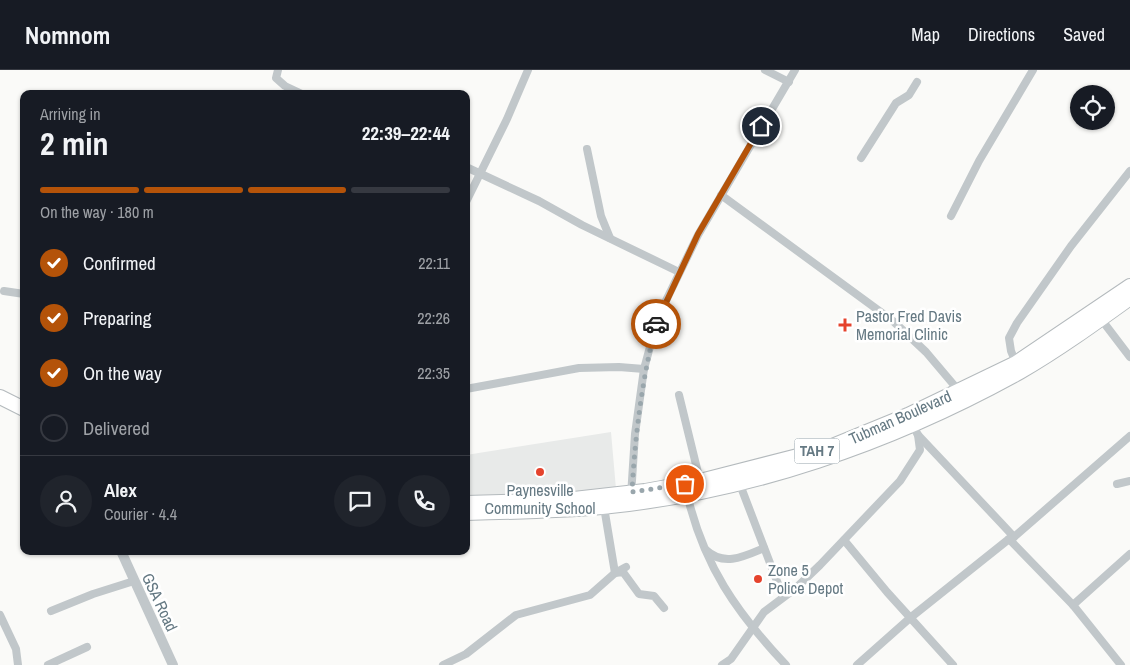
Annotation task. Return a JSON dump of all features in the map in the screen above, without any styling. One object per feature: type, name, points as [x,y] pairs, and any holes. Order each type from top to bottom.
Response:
[{"type":"highway","name":"Tubman Boulevard","points":[[470,513],[604,507],[631,498],[825,449],[883,426],[1016,362],[1130,286]]},
{"type":"highway","name":"Tubman Boulevard","points":[[470,503],[631,498],[687,494],[828,458],[915,429],[1021,371],[1130,298]]},
{"type":"highway","points":[[0,390],[20,399]]},
{"type":"highway","points":[[0,397],[20,407]]},
{"type":"street","points":[[278,70],[276,78],[295,90]]},
{"type":"street","points":[[470,193],[507,120],[528,70]]},
{"type":"street","points":[[765,70],[789,82]]},
{"type":"street","points":[[631,498],[635,434],[644,369],[658,317],[679,272],[742,156],[795,70]]},
{"type":"street","points":[[951,216],[979,161],[1033,70]]},
{"type":"street","points":[[861,158],[896,103],[909,95],[917,82]]},
{"type":"street","points":[[587,149],[601,216],[610,238]]},
{"type":"street","points":[[470,169],[679,272]]},
{"type":"street","points":[[1016,362],[1011,351],[1009,338],[1017,323],[1071,246],[1130,171]]},
{"type":"street","points":[[721,195],[893,321],[926,352],[959,391]]},
{"type":"street","points":[[4,291],[20,293]]},
{"type":"street","points":[[1101,319],[1130,357]]},
{"type":"street","points":[[470,388],[579,368],[619,367],[644,369]]},
{"type":"street","points":[[679,395],[700,481]]},
{"type":"street","points":[[915,429],[1073,605],[1121,665]]},
{"type":"street","points":[[722,665],[730,659],[764,612],[796,588],[900,481],[920,450],[915,429]]},
{"type":"street","points":[[857,665],[910,618],[1012,538],[1130,436]]},
{"type":"street","points":[[1117,484],[1130,481]]},
{"type":"street","points":[[739,482],[783,597]]},
{"type":"street","points":[[687,494],[694,525],[726,593],[752,627],[786,665]]},
{"type":"street","points":[[604,507],[615,573]]},
{"type":"street","points":[[844,540],[910,618],[953,665]]},
{"type":"street","points":[[704,547],[720,559],[732,560],[764,548]]},
{"type":"street","points":[[1073,605],[1130,554]]},
{"type":"street","name":"GSA Road","points":[[122,555],[173,665]]},
{"type":"street","points":[[446,665],[466,654],[516,616],[590,595],[615,573],[626,567]]},
{"type":"street","points":[[615,573],[623,572],[639,594],[654,596],[664,608]]},
{"type":"street","points":[[51,611],[134,581]]},
{"type":"street","points":[[0,615],[16,649],[18,665]]},
{"type":"street","points":[[48,665],[87,647]]},
{"type":"shaded area","name":"Paynesville Community School","points":[[611,432],[616,489],[470,497],[470,454]]},
{"type":"way so far","points":[[656,324],[644,369],[635,434],[632,492],[685,484]]},
{"type":"place","name":"Pastor Fred Davis Memorial Clinic","points":[[845,325]]},
{"type":"place","name":"Paynesville Community School","points":[[540,472]]},
{"type":"place","name":"Zone 5 Police Depot","points":[[758,579]]},
{"type":"route","points":[[656,324],[698,234],[761,126]]}]
